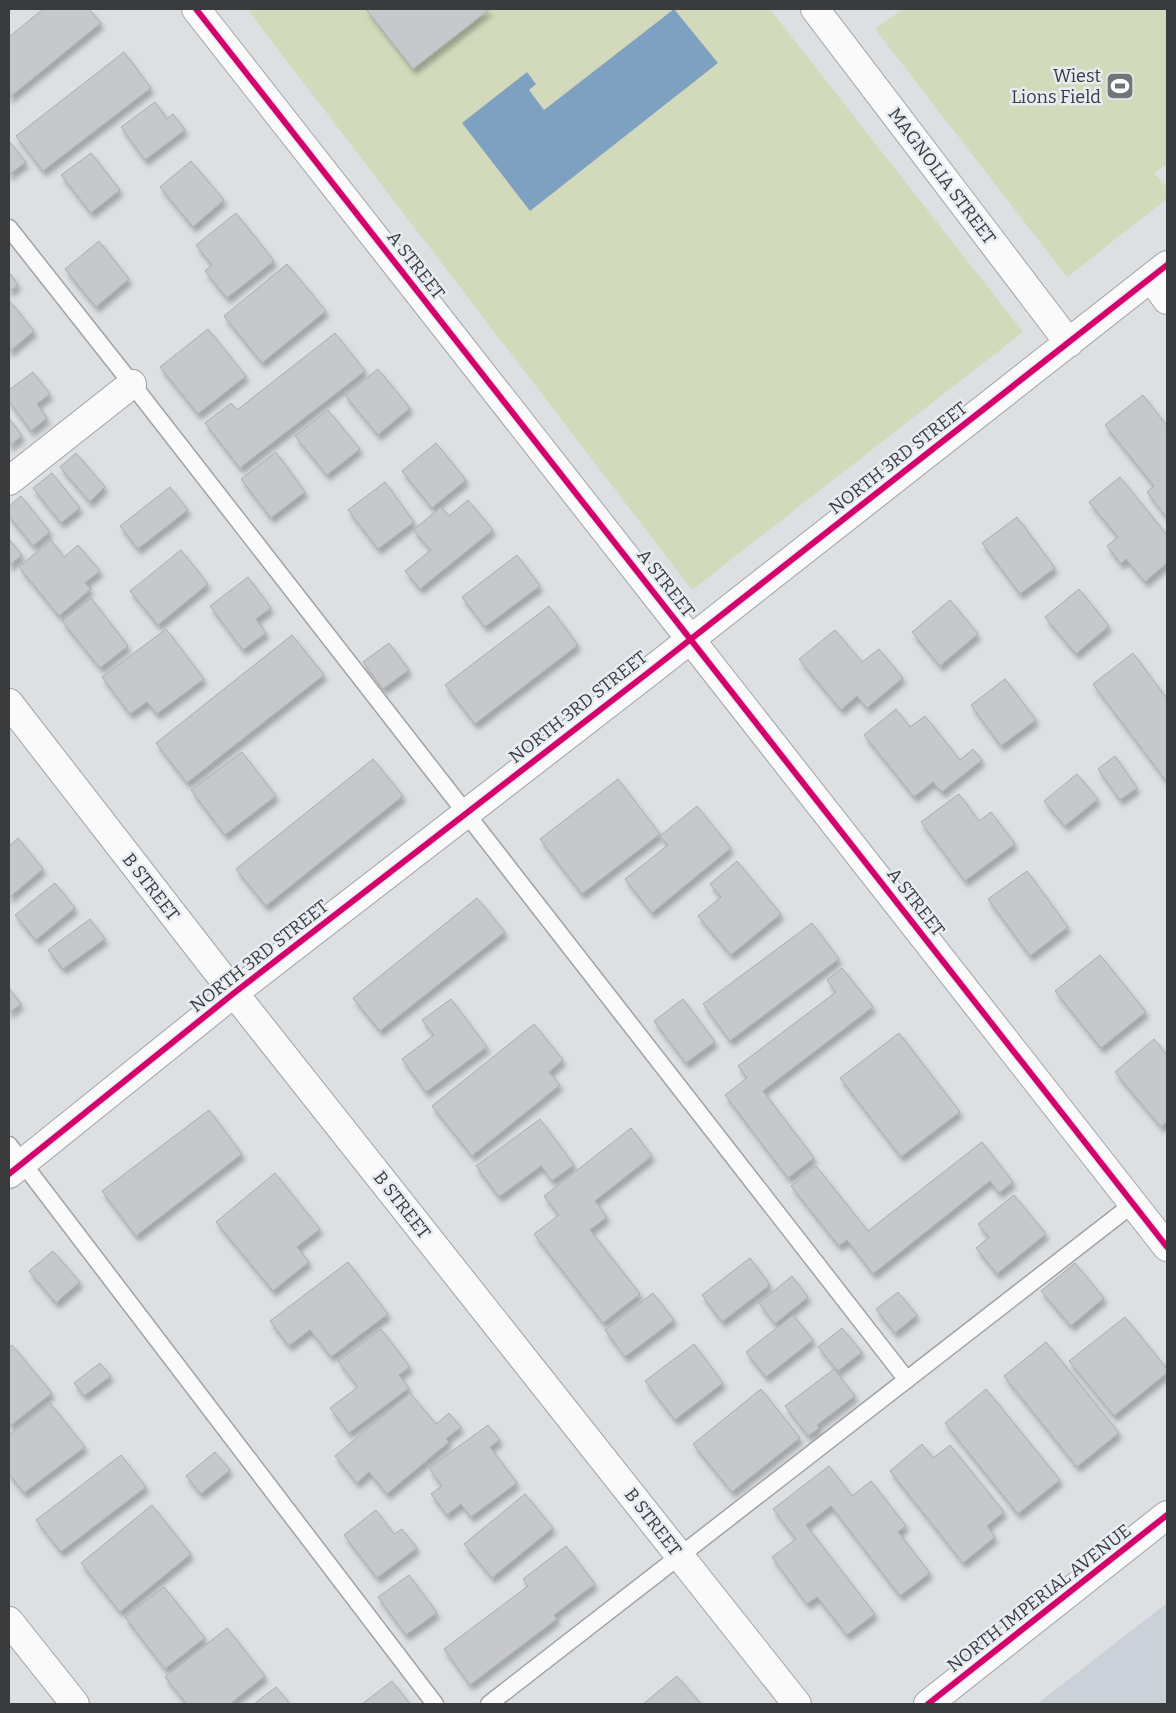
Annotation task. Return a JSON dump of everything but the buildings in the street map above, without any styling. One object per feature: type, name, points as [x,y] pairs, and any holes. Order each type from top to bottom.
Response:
[{"type":"street","name":"A STREET","points":[[196,9],[1167,1248]]},
{"type":"street","name":"MAGNOLIA STREET","points":[[815,9],[1069,343]]},
{"type":"street","name":"NORTH 3RD STREET","points":[[13,1161],[234,993],[691,639],[1159,272]]},
{"type":"street","points":[[1159,272],[1167,300]]},
{"type":"street","points":[[9,481],[132,384]]},
{"type":"street","name":"B STREET","points":[[9,703],[234,993],[797,1704]]},
{"type":"street","name":"NORTH IMPERIAL AVENUE","points":[[928,1704],[1167,1515]]},
{"type":"street","points":[[9,1621],[75,1704]]},
{"type":"lane","points":[[9,228],[907,1380]]},
{"type":"lane","points":[[13,1161],[435,1704]]},
{"type":"lane","points":[[489,1704],[1133,1204]]},
{"type":"shaded area","points":[[1167,1603],[1167,1704],[1037,1704]]},
{"type":"green space","points":[[247,9],[770,9],[1023,332],[692,590]]},
{"type":"green space","points":[[903,9],[1167,9],[1167,164],[1154,173],[1167,187],[1167,199],[1067,277],[875,29]]},
{"type":"water","points":[[674,9],[718,63],[530,211],[462,123],[527,72],[536,84],[529,90],[544,110]]},
{"type":"cycle path","points":[[196,9],[1167,1247]]},
{"type":"cycle path","points":[[9,1174],[234,993],[649,672],[1167,265]]},
{"type":"cycle path","points":[[928,1704],[1167,1515]]},
{"type":"place","name":"Wiest Lions Field","points":[[1120,86]]}]
